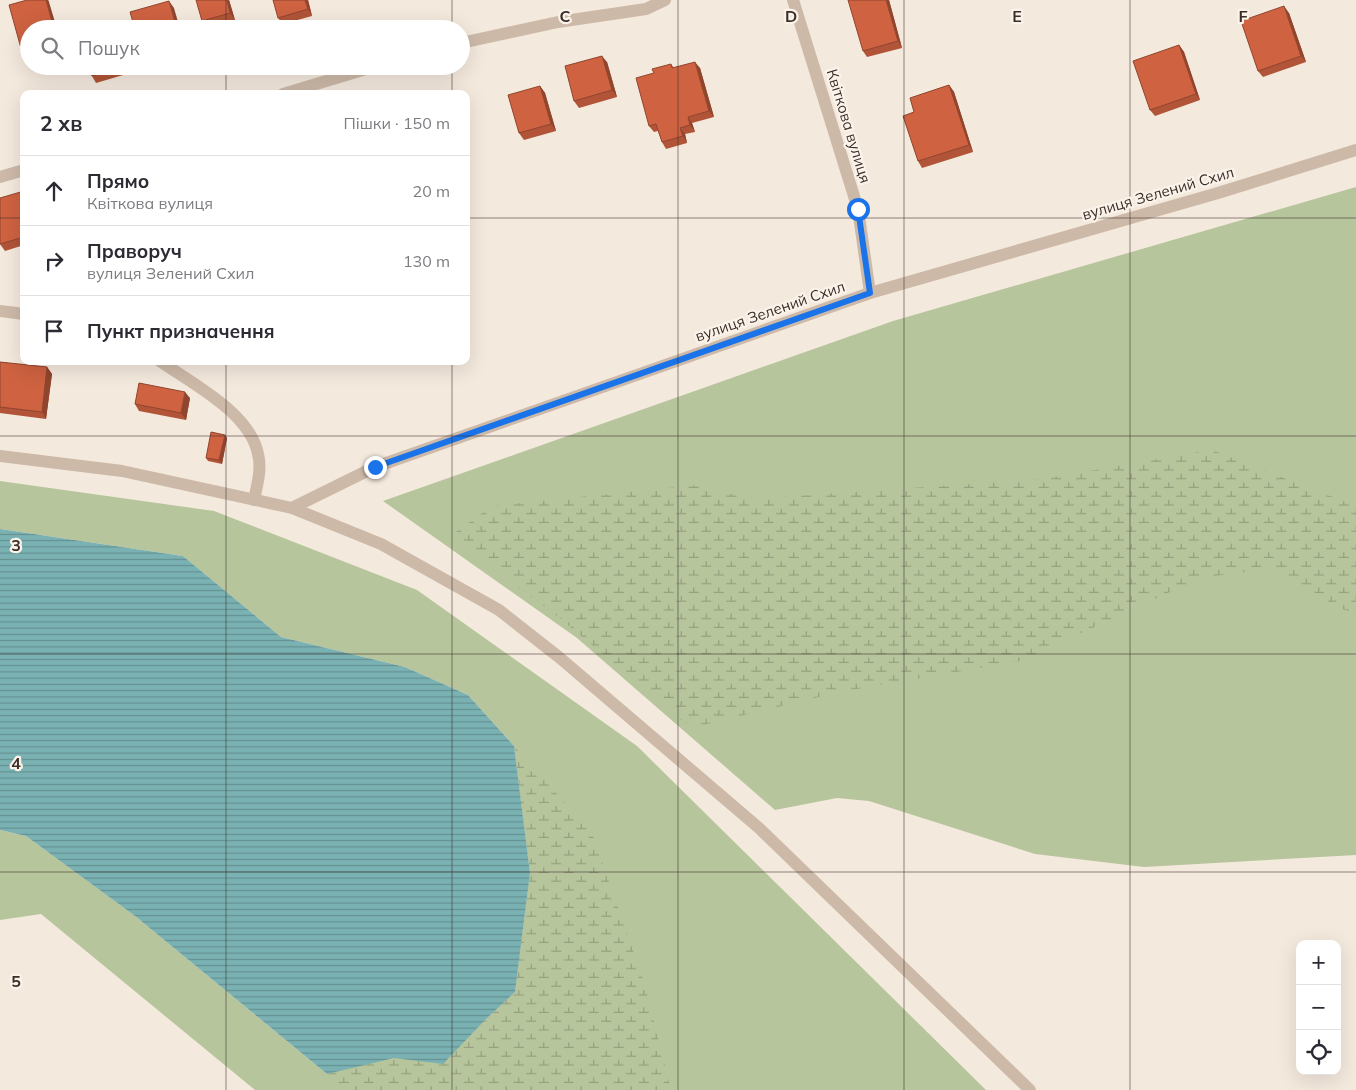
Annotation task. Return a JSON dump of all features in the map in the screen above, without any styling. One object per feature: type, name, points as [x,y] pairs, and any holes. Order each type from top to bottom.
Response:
[{"type":"street","points":[[470,41],[558,22],[646,9],[665,0]]},
{"type":"street","name":"Квіткова вулиця","points":[[792,0],[858,209],[870,293]]},
{"type":"street","points":[[295,90],[346,75]]},
{"type":"street","name":"вулиця Зелений Схил","points":[[292,508],[375,467],[870,293],[1218,193],[1356,150]]},
{"type":"street","points":[[0,176],[20,171]]},
{"type":"street","points":[[0,311],[20,314]]},
{"type":"street","points":[[166,365],[227,408],[244,424],[254,440],[259,455],[260,474],[254,500]]},
{"type":"street","points":[[0,456],[122,471],[292,508],[381,544],[499,610],[560,658],[759,828],[1030,1090]]},
{"type":"green space","points":[[1356,187],[1356,855],[1144,867],[1035,854],[869,801],[837,798],[775,810],[577,638],[383,501],[893,321]]},
{"type":"green space","points":[[1212,450],[1356,506],[1356,615],[1334,605],[1277,568],[1200,578],[1021,661],[839,692],[691,728],[556,615],[449,537],[492,506],[698,485],[750,499],[1042,479]]},
{"type":"green space","points":[[0,481],[214,511],[417,590],[637,746],[986,1090],[255,1090],[41,914],[0,920],[0,830],[26,836],[135,916],[327,1074],[485,1020],[515,992],[530,873],[514,746],[468,695],[405,667],[281,637],[183,556],[0,529]]},
{"type":"green space","points":[[514,746],[592,833],[644,982],[671,1090],[347,1090],[327,1074],[394,1058],[443,1064],[515,992],[530,873]]},
{"type":"water","points":[[0,529],[183,556],[281,637],[405,667],[468,695],[514,746],[530,873],[515,992],[443,1064],[394,1058],[327,1074],[135,916],[26,836],[0,830]]},
{"type":"building","points":[[27,0],[46,0],[52,20],[20,20],[20,45],[9,5]]},
{"type":"building","points":[[196,0],[227,0],[230,13],[202,20]]},
{"type":"building","points":[[273,0],[305,0],[308,9],[278,18]]},
{"type":"building","points":[[848,0],[886,0],[898,41],[863,51]]},
{"type":"building","points":[[169,1],[174,20],[132,20],[130,12]]},
{"type":"building","points":[[1284,6],[1301,56],[1258,71],[1241,21]]},
{"type":"building","points":[[1179,45],[1196,94],[1150,110],[1133,61]]},
{"type":"building","points":[[602,56],[612,90],[574,101],[565,66]]},
{"type":"building","points":[[695,62],[709,111],[688,117],[690,125],[680,128],[683,136],[662,142],[656,124],[649,126],[636,78],[654,73],[652,69],[671,64],[672,68]]},
{"type":"building","points":[[949,85],[969,145],[918,161],[903,116],[914,112],[910,98]]},
{"type":"building","points":[[540,86],[551,124],[519,133],[508,95]]},
{"type":"building","points":[[20,192],[20,238],[0,244],[0,198]]},
{"type":"building","points":[[0,362],[47,367],[42,412],[0,407]]},
{"type":"building","points":[[139,383],[185,392],[181,413],[135,404]]},
{"type":"building","points":[[211,432],[225,435],[219,460],[206,458]]},
{"type":"route","points":[[375,467],[870,293],[858,209]]}]
